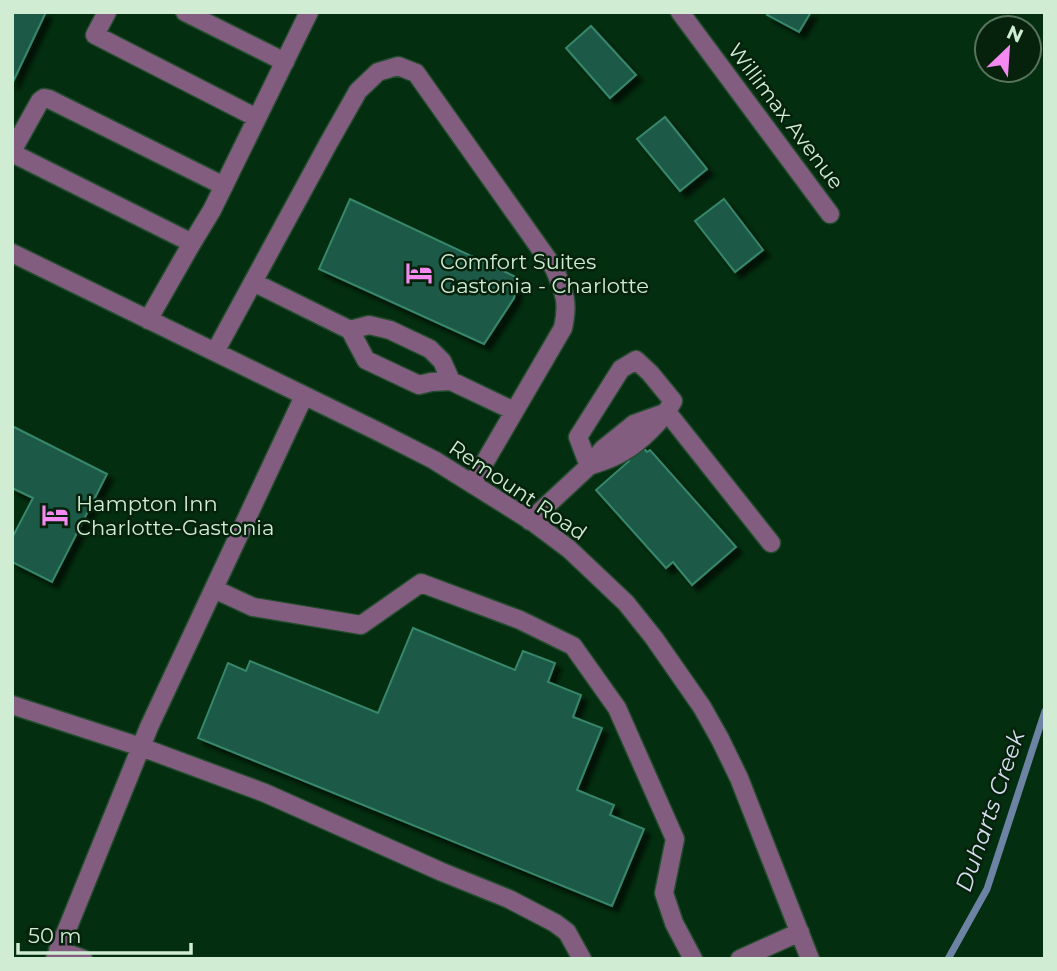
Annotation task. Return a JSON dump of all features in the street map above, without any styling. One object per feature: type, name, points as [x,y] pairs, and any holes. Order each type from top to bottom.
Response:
[{"type":"street","points":[[107,12],[95,35],[257,118]]},
{"type":"street","points":[[185,12],[285,62]]},
{"type":"street","points":[[148,320],[212,211],[309,12]]},
{"type":"street","name":"Willimax Avenue","points":[[680,12],[830,214]]},
{"type":"street","points":[[215,352],[358,90],[378,72],[398,66],[416,73],[555,268],[566,295],[563,328],[472,484]]},
{"type":"street","points":[[192,243],[12,152],[40,101],[49,99],[224,186]]},
{"type":"street","name":"Remount Road","points":[[12,253],[422,454],[530,521],[569,549],[625,603],[654,638],[702,707],[739,778],[810,959]]},
{"type":"street","points":[[253,282],[350,330],[366,360],[419,385],[451,381],[514,411]]},
{"type":"street","points":[[350,330],[369,325],[390,330],[430,349],[442,361],[451,381]]},
{"type":"street","points":[[530,521],[589,466],[622,453],[653,428],[667,412],[673,401],[636,359],[621,369],[578,437],[589,466]]},
{"type":"street","points":[[83,959],[56,954],[141,747],[304,396]]},
{"type":"street","points":[[667,412],[771,543]]},
{"type":"street","points":[[214,589],[253,607],[362,625],[421,583],[520,620],[573,646],[617,708],[675,839],[664,893],[674,923],[694,959]]},
{"type":"street","points":[[12,705],[141,747],[265,793],[509,899],[555,923],[566,932],[582,959]]},
{"type":"street","points":[[740,959],[800,932]]},
{"type":"building","points":[[12,12],[46,12],[12,84]]},
{"type":"building","points":[[769,12],[811,12],[799,32],[767,15]]},
{"type":"building","points":[[591,26],[636,75],[610,98],[566,48]]},
{"type":"building","points":[[665,117],[707,169],[680,191],[637,139]]},
{"type":"building","name":"Comfort Suites Gastonia - Charlotte","points":[[350,199],[518,278],[514,298],[484,344],[319,269]]},
{"type":"building","points":[[724,199],[763,250],[735,272],[695,221]]},
{"type":"building","name":"Hampton Inn Charlotte-Gastonia","points":[[12,426],[107,474],[52,582],[12,562],[12,538],[33,498],[12,488]]},
{"type":"building","points":[[632,435],[647,452],[650,450],[736,547],[692,585],[673,562],[666,568],[596,490],[629,461],[618,448]]},
{"type":"building","points":[[413,628],[515,670],[523,651],[555,663],[548,682],[581,695],[573,717],[602,728],[577,790],[614,805],[610,815],[644,829],[612,906],[198,738],[228,663],[246,671],[250,661],[378,713]]},
{"type":"waterway","name":"Duharts Creek","points":[[948,959],[987,889],[1045,711]]},
{"type":"place","name":"Comfort Suites Gastonia - Charlotte","points":[[419,273]]},
{"type":"place","name":"Hampton Inn Charlotte-Gastonia","points":[[55,515]]}]
